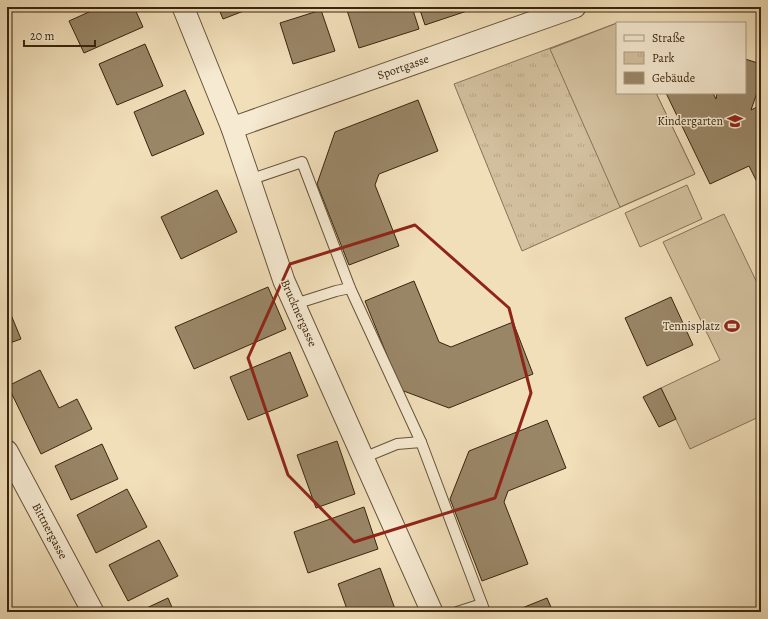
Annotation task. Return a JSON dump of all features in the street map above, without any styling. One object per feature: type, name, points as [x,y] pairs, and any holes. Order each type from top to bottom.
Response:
[{"type":"street","name":"Brucknergasse","points":[[183,7],[232,128],[284,280],[432,612]]},
{"type":"street","name":"Sportgasse","points":[[232,128],[575,7]]},
{"type":"street","name":"Bittnergasse","points":[[7,451],[93,612]]},
{"type":"lane","points":[[249,180],[302,162],[350,288],[421,442],[484,608],[457,612]]},
{"type":"lane","points":[[295,304],[350,288]]},
{"type":"lane","points":[[363,458],[397,444],[421,442]]},
{"type":"highlighted area","points":[[415,225],[509,308],[531,393],[495,498],[354,542],[288,475],[248,358],[290,264]]},
{"type":"green space","points":[[616,23],[616,94],[656,94],[695,174],[522,251],[454,84]]},
{"type":"green space","points":[[616,23],[616,94],[656,94],[695,174],[620,207],[550,49]]},
{"type":"green space","points":[[687,185],[702,219],[640,247],[625,213]]},
{"type":"green space","name":"Tennisplatz","points":[[724,214],[761,291],[761,416],[690,449],[661,388],[720,360],[663,242]]},
{"type":"building","points":[[100,7],[134,7],[143,27],[84,53],[69,21]]},
{"type":"building","points":[[218,7],[254,7],[223,19]]},
{"type":"building","points":[[346,7],[412,7],[419,29],[359,48]]},
{"type":"building","points":[[419,7],[469,7],[470,10],[425,25]]},
{"type":"building","points":[[321,10],[335,51],[293,64],[280,23]]},
{"type":"building","points":[[145,44],[163,86],[117,105],[99,64]]},
{"type":"building","points":[[746,59],[761,64],[761,81],[751,110],[761,105],[761,183],[758,184],[749,166],[710,184],[666,94],[714,94],[716,99],[717,94],[746,94]]},
{"type":"building","points":[[185,90],[204,134],[152,156],[134,112]]},
{"type":"building","points":[[418,100],[438,151],[379,174],[375,185],[399,246],[349,265],[317,184],[335,132]]},
{"type":"building","points":[[217,190],[237,232],[181,259],[161,217]]},
{"type":"building","points":[[414,281],[439,342],[451,347],[513,322],[533,374],[449,408],[401,390],[365,301]]},
{"type":"building","points":[[268,287],[286,329],[194,369],[175,327]]},
{"type":"building","points":[[671,297],[693,345],[647,366],[625,318]]},
{"type":"building","points":[[7,305],[21,339],[7,344]]},
{"type":"building","points":[[290,352],[308,396],[248,420],[230,377]]},
{"type":"building","points":[[40,370],[59,408],[77,399],[92,429],[41,454],[8,386]]},
{"type":"building","points":[[661,388],[676,419],[659,427],[643,397]]},
{"type":"building","points":[[547,420],[566,468],[508,491],[504,502],[528,564],[482,581],[450,499],[469,451]]},
{"type":"building","points":[[337,441],[355,494],[316,508],[297,455]]},
{"type":"building","points":[[102,444],[118,479],[71,500],[55,466]]},
{"type":"building","points":[[127,489],[147,527],[96,553],[77,515]]},
{"type":"building","points":[[364,507],[378,549],[308,573],[294,532]]},
{"type":"building","points":[[159,540],[178,576],[128,601],[109,565]]},
{"type":"building","points":[[380,568],[395,609],[386,612],[348,612],[338,584]]},
{"type":"building","points":[[168,598],[174,612],[138,612]]},
{"type":"building","points":[[547,598],[553,612],[512,612]]},
{"type":"place","name":"Kindergarten","points":[[735,121]]},
{"type":"place","name":"Tennisplatz","points":[[732,326]]}]
